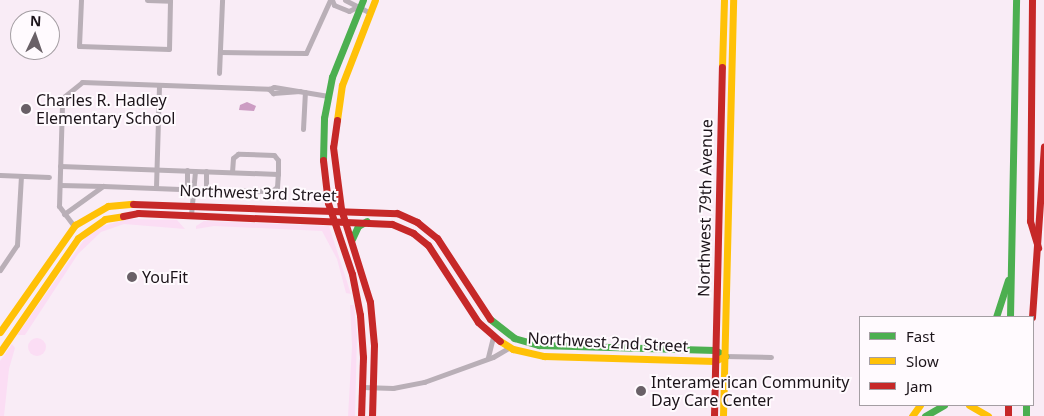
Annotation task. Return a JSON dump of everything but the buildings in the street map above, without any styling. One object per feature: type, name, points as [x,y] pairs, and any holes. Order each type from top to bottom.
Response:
[{"type":"main road","points":[[361,416],[362,335],[358,299],[330,209],[322,160],[328,96],[336,66],[363,0]]},
{"type":"main road","points":[[372,416],[371,312],[352,239],[341,209],[333,158],[335,116],[346,70],[375,0]]},
{"type":"main road","name":"Northwest 79th Avenue","points":[[714,416],[724,0]]},
{"type":"main road","name":"Northwest 79th Avenue","points":[[723,416],[733,0]]},
{"type":"main road","points":[[1010,316],[1016,0]]},
{"type":"main road","points":[[1032,0],[1030,221],[1038,248]]},
{"type":"main road","points":[[1032,316],[1044,146]]},
{"type":"main road","name":"Northwest 3rd Street","points":[[1,330],[74,226],[93,213],[118,204],[192,204],[391,212],[426,228],[443,245],[490,319],[514,338]]},
{"type":"main road","name":"Northwest 3rd Street","points":[[0,352],[78,238],[102,220],[126,214],[344,220],[398,225],[426,242],[478,322],[493,337]]},
{"type":"main road","points":[[352,239],[358,226],[368,221]]},
{"type":"main road","points":[[996,316],[1011,265]]},
{"type":"main road","points":[[1,330],[11,336]]},
{"type":"main road","points":[[0,337],[11,336]]},
{"type":"main road","name":"Northwest 2nd Street","points":[[493,337],[510,347],[544,356],[715,361],[725,356]]},
{"type":"main road","name":"Northwest 2nd Street","points":[[514,338],[543,345],[715,350],[725,356]]},
{"type":"main road","points":[[925,416],[942,406]]},
{"type":"main road","points":[[971,406],[988,416]]},
{"type":"street","points":[[81,0],[79,46],[169,49],[170,0],[147,0]]},
{"type":"street","points":[[219,73],[222,0]]},
{"type":"street","points":[[220,52],[303,54],[307,52],[331,0]]},
{"type":"street","points":[[331,0],[334,5],[349,11],[358,9]]},
{"type":"street","points":[[345,0],[358,9],[370,13]]},
{"type":"street","points":[[74,226],[59,208],[60,166],[63,102],[79,84],[269,89],[274,87],[328,96]]},
{"type":"street","points":[[156,188],[159,85]]},
{"type":"street","points":[[302,91],[304,128]]},
{"type":"street","points":[[720,150],[729,152]]},
{"type":"street","points":[[206,171],[208,189],[272,191],[278,187],[278,160],[274,155],[236,154],[232,172]]},
{"type":"street","points":[[60,166],[278,174]]},
{"type":"street","points":[[187,170],[187,184],[192,191]]},
{"type":"street","points":[[191,215],[195,170]]},
{"type":"street","points":[[0,175],[49,177]]},
{"type":"street","points":[[0,270],[16,245],[21,176]]},
{"type":"street","points":[[60,185],[180,189]]},
{"type":"street","points":[[64,214],[103,186]]},
{"type":"street","points":[[488,357],[493,337]]},
{"type":"street","points":[[362,387],[418,384],[510,347]]},
{"type":"street","name":"Northwest 2nd Street","points":[[725,356],[771,357]]},
{"type":"shaded area","points":[[247,102],[256,106],[254,111],[239,110],[240,105]]},
{"type":"shaded area","points":[[128,219],[177,220],[185,229],[124,224],[101,232],[78,254],[25,335],[17,335],[86,237],[99,227]]},
{"type":"shaded area","points":[[204,221],[329,226],[351,294],[346,293],[337,259],[322,231],[214,226],[196,229],[196,226]]},
{"type":"shaded area","points":[[350,305],[354,305],[357,336],[355,416],[348,416],[352,346]]},
{"type":"shaded area","points":[[37,338],[43,341],[46,347],[43,353],[37,356],[31,353],[28,347],[31,341]]},
{"type":"shaded area","points":[[12,344],[15,348],[9,369],[4,416],[0,416],[0,361]]},
{"type":"traffic: fast","points":[[323,160],[324,118],[332,77],[363,0]]},
{"type":"traffic: fast","points":[[1010,316],[1016,0]]},
{"type":"traffic: fast","points":[[352,239],[358,226],[367,221]]},
{"type":"traffic: fast","points":[[996,316],[1008,280]]},
{"type":"traffic: fast","points":[[490,319],[514,338],[539,345],[715,350],[725,356]]},
{"type":"traffic: fast","points":[[925,416],[942,406]]},
{"type":"traffic: fast","points":[[1026,406],[1026,416]]},
{"type":"traffic: slow","points":[[337,120],[342,85],[375,0]]},
{"type":"traffic: slow","points":[[722,67],[724,0]]},
{"type":"traffic: slow","points":[[723,416],[733,0]]},
{"type":"traffic: slow","points":[[0,332],[75,225],[108,206],[133,204]]},
{"type":"traffic: slow","points":[[0,352],[78,238],[105,219],[123,216]]},
{"type":"traffic: slow","points":[[500,341],[513,349],[544,356],[715,361],[725,356]]},
{"type":"traffic: slow","points":[[912,416],[919,406]]},
{"type":"traffic: slow","points":[[971,406],[988,416]]},
{"type":"traffic: jam","points":[[1032,0],[1030,221],[1038,248]]},
{"type":"traffic: jam","points":[[714,416],[722,67]]},
{"type":"traffic: jam","points":[[337,120],[333,147],[341,209],[370,302],[374,345],[372,416]]},
{"type":"traffic: jam","points":[[1032,316],[1044,146]]},
{"type":"traffic: jam","points":[[323,160],[328,203],[352,274],[360,315],[363,357],[361,416]]},
{"type":"traffic: jam","points":[[133,204],[397,213],[417,222],[437,238],[490,319]]},
{"type":"traffic: jam","points":[[123,216],[138,213],[392,224],[413,233],[428,245],[478,322],[500,341]]},
{"type":"traffic: jam","points":[[1008,406],[1008,416]]},
{"type":"place","name":"Charles R. Hadley Elementary School","points":[[26,109]]},
{"type":"place","name":"YouFit","points":[[132,277]]},
{"type":"place","name":"Interamerican Community Day Care Center","points":[[641,391]]}]
